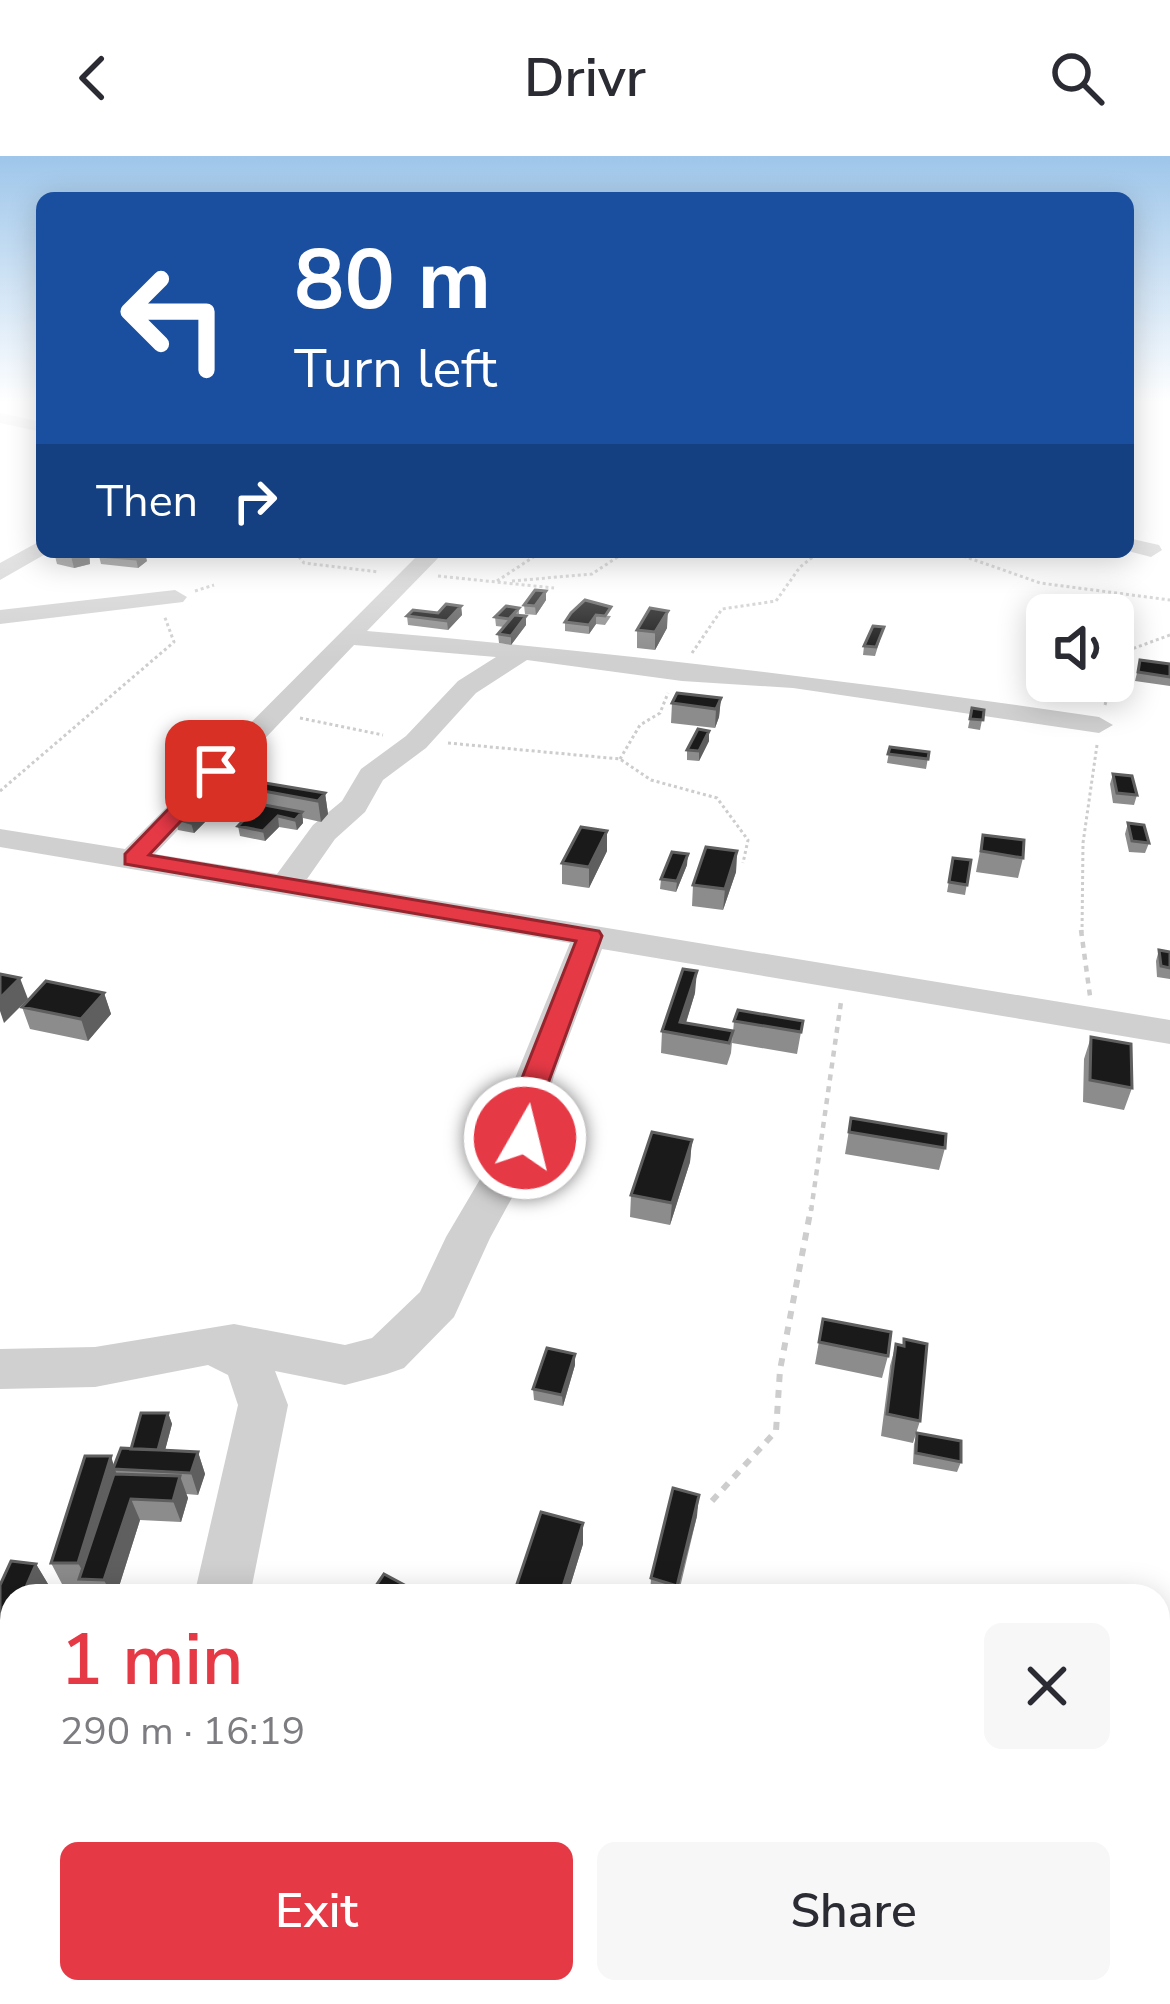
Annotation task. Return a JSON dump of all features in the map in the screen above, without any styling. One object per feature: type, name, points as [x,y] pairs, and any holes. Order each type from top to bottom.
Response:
[{"type":"street","points":[[6,566],[36,550]]},
{"type":"street","points":[[133,859],[271,712],[427,558]]},
{"type":"street","points":[[0,617],[175,597]]},
{"type":"street","points":[[349,637],[522,652],[682,673],[794,680],[1099,725]]},
{"type":"street","points":[[286,885],[324,832],[354,806],[371,775],[416,742],[467,687],[522,652]]},
{"type":"street","points":[[0,838],[1170,1032]]},
{"type":"street","points":[[0,1369],[95,1367],[234,1343],[345,1365],[387,1354],[438,1304],[469,1237],[525,1138],[524,1111],[535,1076],[590,936]]},
{"type":"street","points":[[213,1345],[248,1362],[263,1405],[225,1584]]},
{"type":"path","points":[[532,558],[500,582],[592,574],[617,558]]},
{"type":"path","points":[[620,759],[640,725],[659,713],[716,610],[730,604],[776,601],[811,558]]},
{"type":"path","points":[[969,558],[1040,583],[1170,600]]},
{"type":"path","points":[[0,791],[174,642],[164,616],[175,597],[214,585]]},
{"type":"path","points":[[1093,1019],[1081,928],[1083,843],[1099,725],[1109,690],[1121,689],[1130,650],[1170,635]]},
{"type":"path","points":[[271,712],[416,742],[503,745],[620,759],[651,780],[717,798],[748,840],[743,863]]},
{"type":"path","points":[[712,1501],[776,1431],[779,1370],[818,1173],[844,979]]},
{"type":"building","points":[[535,590],[546,591],[535,606],[524,605]]},
{"type":"building","points":[[585,600],[611,607],[589,625],[565,622],[571,613]]},
{"type":"building","points":[[446,604],[461,606],[447,621],[407,616],[413,610],[438,613]]},
{"type":"building","points":[[506,606],[519,608],[509,619],[495,617]]},
{"type":"building","points":[[650,608],[668,611],[655,632],[637,630]]},
{"type":"building","points":[[514,615],[526,616],[511,636],[498,634]]},
{"type":"building","points":[[873,626],[884,627],[876,647],[864,646]]},
{"type":"building","points":[[1140,660],[1170,664],[1170,677],[1138,672]]},
{"type":"building","points":[[677,693],[721,698],[716,709],[672,703]]},
{"type":"building","points":[[972,708],[984,710],[983,720],[970,719]]},
{"type":"building","points":[[698,729],[709,731],[699,751],[687,750]]},
{"type":"building","points":[[890,747],[929,752],[928,759],[888,754]]},
{"type":"building","points":[[1113,774],[1132,776],[1137,795],[1117,793]]},
{"type":"building","points":[[215,782],[237,786],[222,800],[200,795]]},
{"type":"building","points":[[265,783],[325,793],[318,801],[258,790]]},
{"type":"building","points":[[192,804],[207,807],[191,823],[176,819]]},
{"type":"building","points":[[259,804],[302,812],[295,820],[278,816],[263,831],[238,826]]},
{"type":"building","points":[[1128,823],[1144,825],[1149,843],[1132,841]]},
{"type":"building","points":[[581,827],[607,831],[589,867],[562,863]]},
{"type":"building","points":[[983,835],[1024,840],[1023,858],[981,851]]},
{"type":"building","points":[[706,847],[737,851],[725,889],[693,885]]},
{"type":"building","points":[[672,852],[688,854],[677,881],[661,879]]},
{"type":"building","points":[[953,858],[971,860],[967,885],[949,882]]},
{"type":"building","points":[[1159,950],[1170,952],[1170,968],[1161,966]]},
{"type":"building","points":[[683,969],[697,971],[680,1022],[733,1031],[729,1043],[662,1031]]},
{"type":"building","points":[[0,974],[20,978],[0,998]]},
{"type":"building","points":[[46,981],[104,993],[81,1019],[22,1007]]},
{"type":"building","points":[[738,1010],[803,1021],[801,1032],[734,1021]]},
{"type":"building","points":[[1091,1037],[1131,1044],[1132,1088],[1090,1080]]},
{"type":"building","points":[[851,1118],[946,1134],[945,1148],[849,1132]]},
{"type":"building","points":[[652,1132],[692,1140],[672,1203],[631,1195]]},
{"type":"building","points":[[823,1319],[891,1332],[888,1356],[819,1342]]},
{"type":"building","points":[[904,1339],[927,1344],[920,1421],[887,1414],[896,1344],[904,1346]]},
{"type":"building","points":[[547,1348],[575,1354],[562,1395],[533,1389]]},
{"type":"building","points":[[141,1413],[168,1413],[158,1450],[131,1449]]},
{"type":"building","points":[[917,1433],[961,1441],[961,1462],[916,1453]]},
{"type":"building","points":[[121,1448],[198,1452],[191,1473],[113,1469]]},
{"type":"building","points":[[85,1456],[111,1456],[78,1563],[51,1563]]},
{"type":"building","points":[[114,1474],[180,1476],[173,1501],[131,1499],[104,1580],[79,1579]]},
{"type":"building","points":[[673,1488],[699,1495],[677,1584],[651,1578]]},
{"type":"building","points":[[541,1512],[583,1523],[564,1584],[517,1584]]},
{"type":"building","points":[[11,1561],[36,1564],[27,1584],[0,1584]]},
{"type":"building","points":[[384,1574],[403,1584],[377,1584]]},
{"type":"route","points":[[216,771],[133,859],[590,936],[535,1076],[524,1111],[525,1138]]}]
